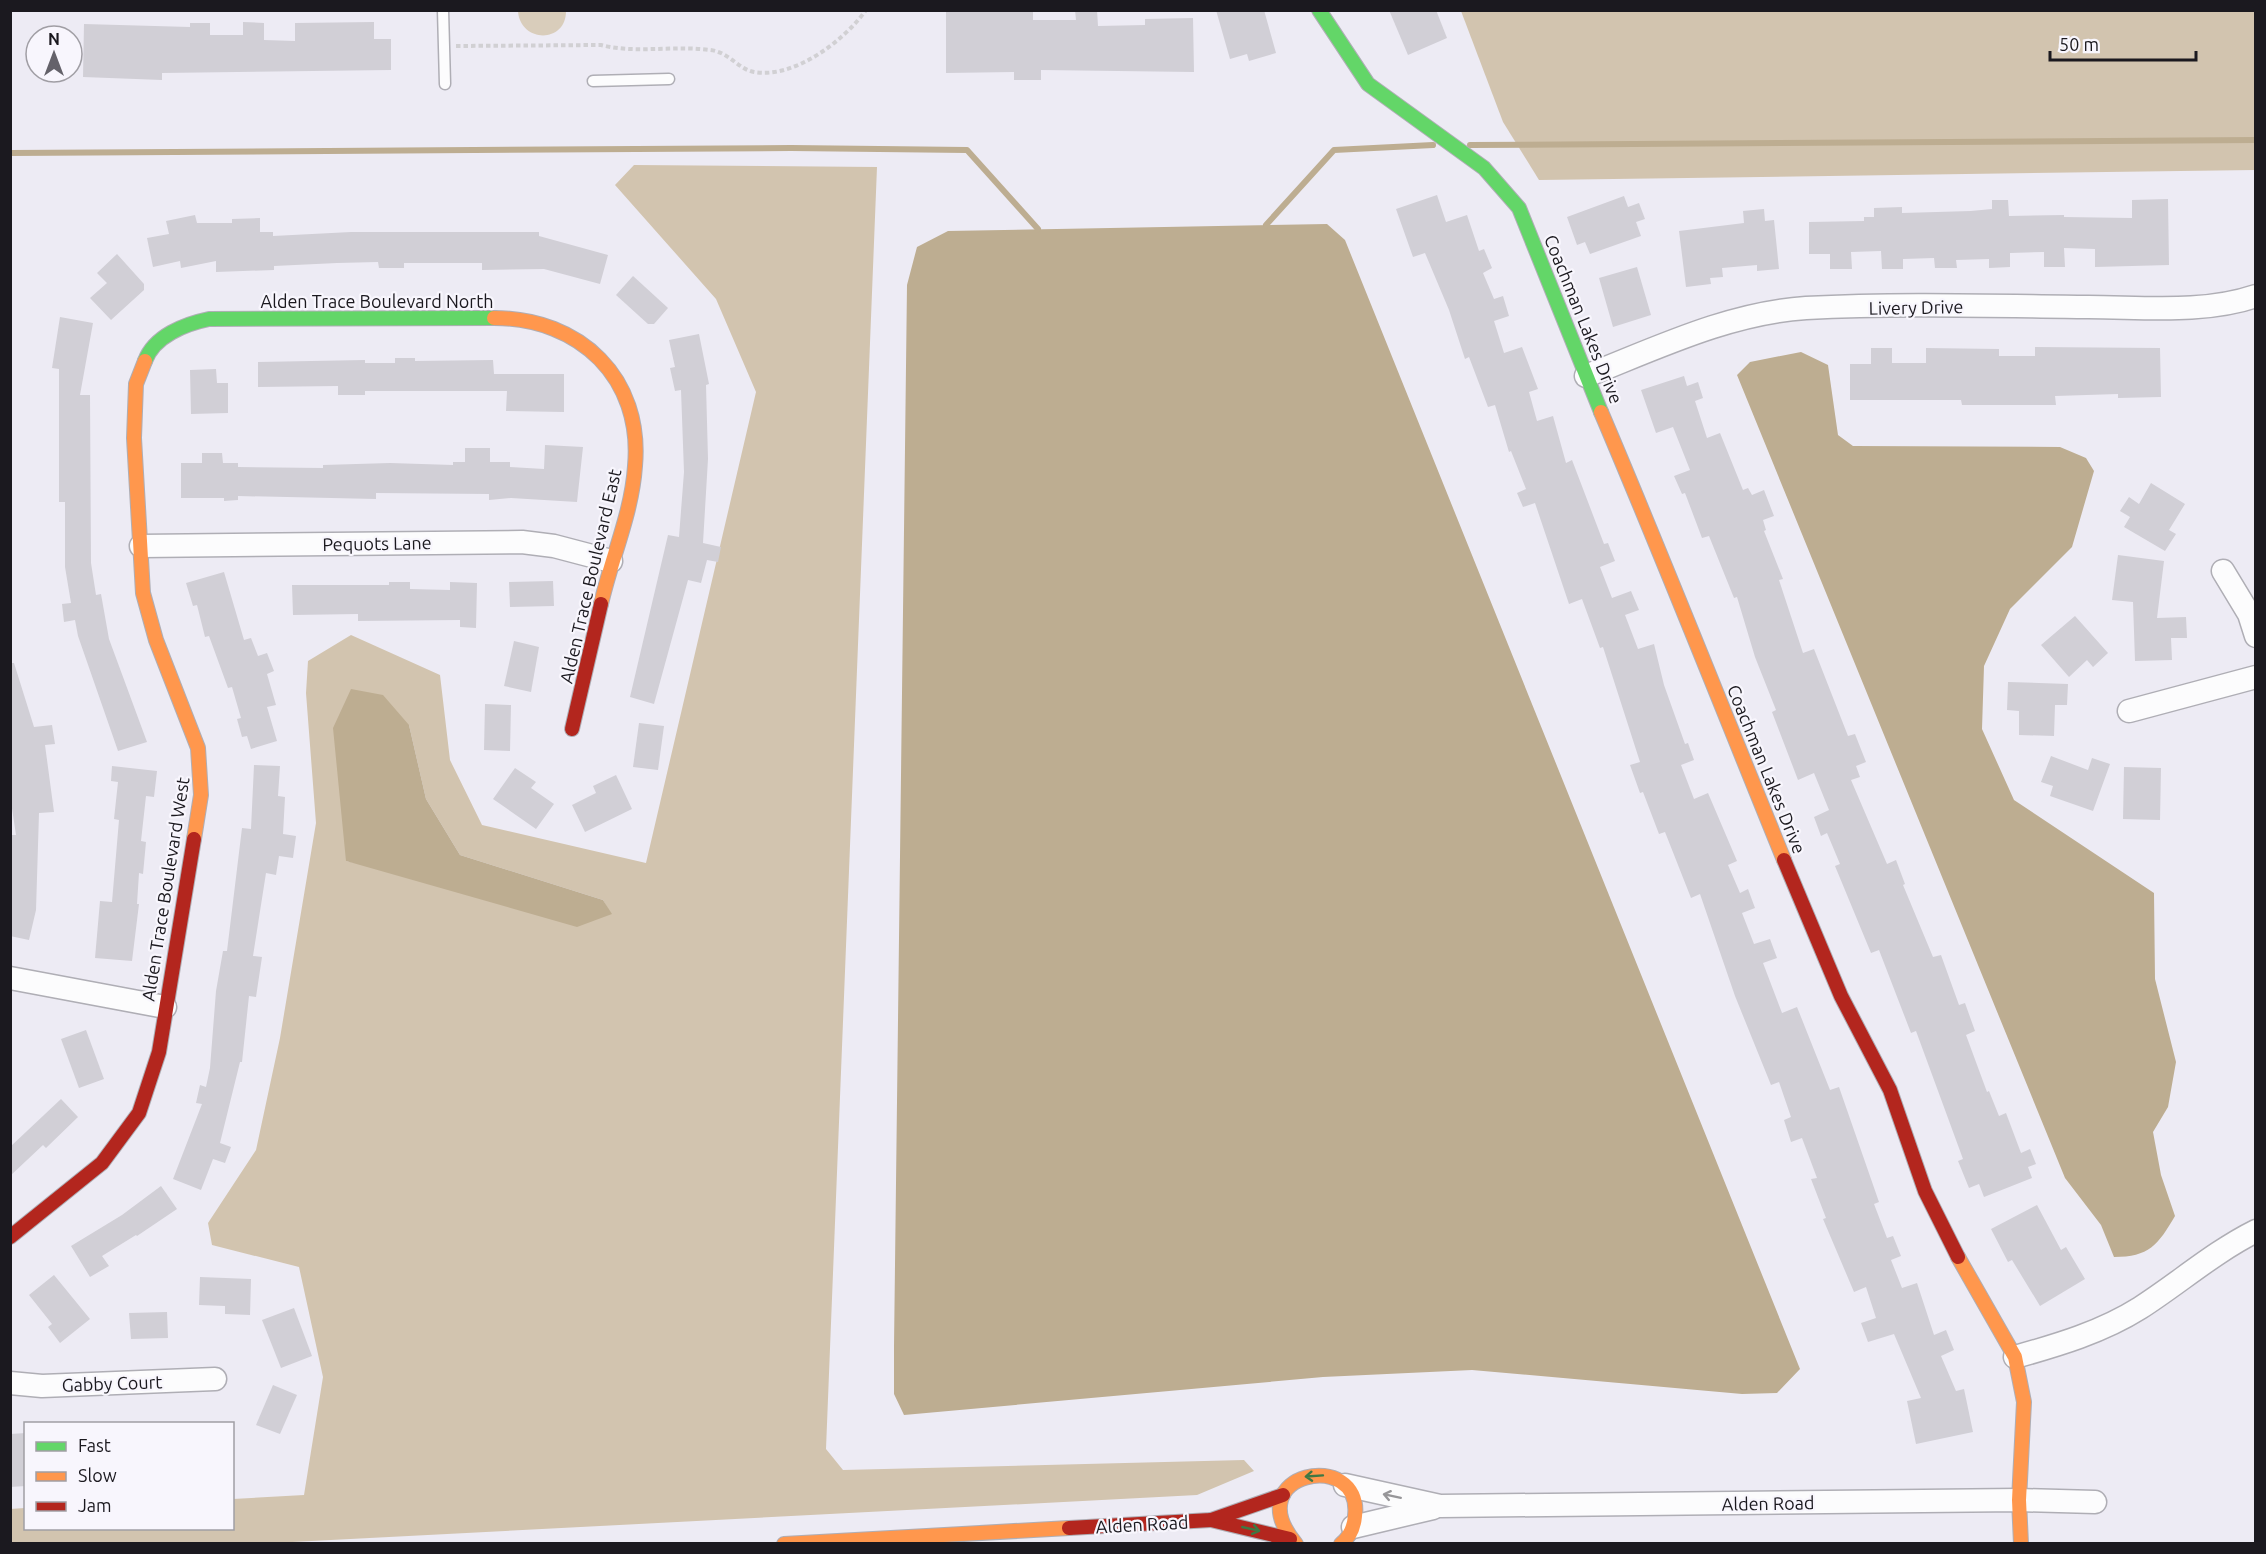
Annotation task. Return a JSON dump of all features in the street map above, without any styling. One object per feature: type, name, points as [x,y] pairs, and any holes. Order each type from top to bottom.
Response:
[{"type":"street","name":"Coachman Lakes Drive","points":[[1319,10],[1368,84],[1484,168],[1512,199],[1530,232],[1586,376],[1688,617],[1725,716],[1841,996],[1890,1090],[1924,1191],[1964,1270],[2016,1358],[2024,1402],[2019,1500],[2021,1544]]},
{"type":"street","name":"Livery Drive","points":[[1586,376],[1706,329],[1754,314],[1805,308],[1922,306],[2191,308],[2241,301],[2256,296]]},
{"type":"street","name":"Alden Trace Boulevard North","points":[[147,355],[172,331],[190,323],[209,319],[512,318],[532,320],[559,328],[598,354],[606,364]]},
{"type":"street","name":"Alden Trace Boulevard West","points":[[10,1237],[102,1163],[139,1113],[159,1052],[201,795],[198,748],[156,640],[143,594],[134,438],[136,384],[147,355]]},
{"type":"street","name":"Alden Trace Boulevard East","points":[[572,729],[611,561],[632,487],[636,455],[633,416],[627,396],[606,364]]},
{"type":"street","name":"Pequots Lane","points":[[141,546],[522,542],[554,546],[611,561]]},
{"type":"street","points":[[2223,571],[2249,614],[2256,636]]},
{"type":"street","points":[[2129,711],[2256,677]]},
{"type":"street","points":[[10,978],[165,1007]]},
{"type":"street","points":[[2016,1358],[2078,1339],[2139,1309],[2228,1244],[2256,1231]]},
{"type":"street","name":"Gabby Court","points":[[10,1383],[42,1386],[215,1379]]},
{"type":"street","points":[[1293,1541],[1283,1531],[1279,1519],[1279,1507],[1283,1495],[1292,1483],[1304,1476],[1319,1474],[1333,1477],[1345,1485],[1353,1498],[1356,1512],[1347,1535]]},
{"type":"street","name":"Alden Road","points":[[1345,1485],[1440,1506],[2019,1500],[2095,1502]]},
{"type":"street","name":"Alden Road","points":[[784,1544],[1211,1520],[1283,1495]]},
{"type":"street","name":"Alden Road","points":[[1347,1535],[1440,1506]]},
{"type":"street","name":"Alden Road","points":[[1211,1520],[1293,1541]]},
{"type":"lane","points":[[443,10],[445,84]]},
{"type":"lane","points":[[593,81],[669,79]]},
{"type":"path","points":[[444,46],[601,45],[617,50],[708,49],[732,57],[754,72],[766,72],[807,63],[831,46],[866,10]]},
{"type":"shaded area","points":[[518,11],[566,11],[564,22],[559,29],[551,34],[543,35],[534,34],[526,29]]},
{"type":"shaded area","points":[[1461,11],[2255,11],[2255,170],[1539,180],[1503,122]]},
{"type":"shaded area","points":[[634,165],[877,167],[826,1449],[843,1470],[1244,1460],[1254,1471],[1197,1495],[273,1543],[11,1543],[10,1509],[24,1508],[24,1530],[234,1530],[234,1499],[304,1495],[323,1377],[299,1267],[212,1245],[208,1223],[256,1150],[280,1038],[316,823],[306,693],[308,661],[351,635],[440,675],[450,760],[482,825],[646,863],[756,392],[716,299],[615,185]],"holes":[[[409,725],[426,799],[460,855],[603,900],[611,914],[346,861]]]},
{"type":"shaded area","points":[[1327,224],[1345,240],[1800,1369],[1777,1393],[1742,1394],[1472,1370],[1323,1377],[904,1415],[894,1394],[894,1347],[907,285],[917,247],[948,231]]},
{"type":"shaded area","points":[[1801,352],[1828,365],[1838,435],[1853,446],[2060,447],[2086,458],[2094,471],[2072,547],[2010,609],[1984,666],[1982,729],[2014,800],[2154,893],[2155,979],[2176,1062],[2168,1107],[2153,1132],[2161,1175],[2175,1216],[2157,1242],[2144,1252],[2114,1257],[2101,1225],[2065,1178],[1737,375],[1750,362]]},
{"type":"shaded area","points":[[351,689],[383,695],[409,725],[426,799],[460,855],[603,900],[612,914],[577,927],[346,861],[333,728]]},
{"type":"building","points":[[1033,10],[1033,20],[1076,20],[1075,10],[1097,10],[1098,26],[1145,25],[1145,19],[1193,18],[1194,72],[1041,70],[1041,80],[1014,80],[1014,72],[946,73],[946,12]]},
{"type":"building","points":[[1216,10],[1264,10],[1276,53],[1249,61],[1247,54],[1230,59]]},
{"type":"building","points":[[1389,10],[1436,10],[1447,38],[1408,55]]},
{"type":"building","points":[[243,22],[264,23],[264,40],[295,41],[295,23],[374,22],[374,39],[391,39],[391,70],[162,73],[162,80],[84,77],[84,24],[190,27],[190,23],[210,23],[210,35],[243,35]]},
{"type":"building","points":[[1437,195],[1446,222],[1467,215],[1479,251],[1484,249],[1492,268],[1483,273],[1494,299],[1503,296],[1509,316],[1494,321],[1504,353],[1522,347],[1538,389],[1529,392],[1537,421],[1553,416],[1566,463],[1572,460],[1604,544],[1608,543],[1615,561],[1600,567],[1612,598],[1631,591],[1639,610],[1625,615],[1638,649],[1654,644],[1664,685],[1685,744],[1688,743],[1694,760],[1681,765],[1694,799],[1708,793],[1737,861],[1728,865],[1740,893],[1748,889],[1755,908],[1742,913],[1754,944],[1770,939],[1777,958],[1763,963],[1782,1013],[1797,1007],[1830,1090],[1839,1087],[1879,1202],[1874,1204],[1887,1238],[1893,1236],[1901,1256],[1891,1260],[1902,1288],[1917,1283],[1934,1335],[1946,1330],[1954,1350],[1941,1356],[1956,1391],[1964,1389],[1973,1432],[1916,1444],[1907,1401],[1921,1398],[1894,1334],[1868,1342],[1861,1323],[1876,1318],[1866,1287],[1854,1292],[1823,1219],[1826,1218],[1811,1179],[1817,1178],[1802,1138],[1791,1142],[1784,1120],[1791,1117],[1779,1082],[1771,1085],[1735,996],[1700,894],[1691,898],[1665,832],[1659,834],[1643,792],[1640,793],[1630,765],[1640,762],[1603,647],[1600,648],[1582,599],[1569,604],[1535,503],[1523,507],[1517,493],[1526,489],[1511,451],[1509,452],[1495,405],[1488,407],[1469,357],[1465,359],[1449,310],[1425,253],[1413,257],[1396,209]]},
{"type":"building","points":[[1624,196],[1628,207],[1639,203],[1645,219],[1636,222],[1641,236],[1590,254],[1585,242],[1577,245],[1567,217]]},
{"type":"building","points":[[2168,199],[2169,265],[2095,267],[2095,249],[2064,248],[2065,267],[2044,267],[2044,252],[2010,253],[2010,267],[1989,268],[1989,259],[1956,260],[1957,268],[1935,268],[1934,258],[1903,259],[1903,269],[1882,269],[1881,251],[1851,252],[1852,269],[1830,269],[1830,254],[1809,254],[1809,222],[1864,221],[1864,217],[1874,217],[1874,208],[1902,207],[1902,213],[1971,211],[1992,209],[1992,200],[2008,200],[2009,216],[2064,215],[2064,217],[2132,218],[2132,200]]},
{"type":"building","points":[[1764,209],[1765,221],[1774,220],[1779,269],[1757,271],[1757,265],[1722,268],[1723,277],[1710,278],[1711,284],[1686,287],[1679,231],[1744,223],[1743,211]]},
{"type":"building","points":[[195,215],[197,223],[232,223],[232,219],[260,218],[260,232],[273,232],[273,236],[351,232],[539,232],[539,236],[608,255],[600,284],[544,269],[482,270],[482,263],[404,263],[404,268],[379,268],[378,262],[337,263],[274,266],[274,270],[216,272],[216,261],[181,268],[180,261],[153,267],[147,238],[169,234],[166,221]]},
{"type":"building","points":[[117,254],[144,284],[144,290],[111,320],[90,298],[107,283],[97,273]]},
{"type":"building","points":[[1637,267],[1651,315],[1613,327],[1599,278]]},
{"type":"building","points":[[633,276],[668,308],[654,324],[648,324],[616,295]]},
{"type":"building","points":[[60,317],[93,323],[80,395],[90,395],[91,563],[96,595],[101,594],[109,639],[147,742],[118,751],[78,636],[75,620],[64,622],[62,604],[71,603],[65,567],[65,502],[59,502],[59,369],[52,368]]},
{"type":"building","points":[[699,334],[709,384],[706,385],[708,459],[703,543],[721,547],[718,562],[707,560],[701,583],[688,580],[654,704],[630,697],[668,535],[679,537],[684,472],[681,390],[675,391],[670,368],[675,367],[669,340]]},
{"type":"building","points":[[2035,347],[2160,348],[2161,397],[2118,398],[2118,394],[2055,396],[2056,405],[1962,405],[1961,400],[1850,400],[1850,364],[1871,364],[1871,348],[1892,348],[1892,363],[1926,363],[1926,348],[1999,349],[1999,356],[2035,356]]},
{"type":"building","points":[[395,358],[415,358],[415,361],[493,360],[494,374],[564,374],[564,412],[506,411],[507,391],[365,391],[365,395],[338,395],[338,386],[258,387],[258,362],[365,360],[365,363],[395,363]]},
{"type":"building","points":[[216,369],[217,383],[228,383],[228,413],[191,414],[190,370]]},
{"type":"building","points":[[1684,376],[1687,386],[1698,382],[1703,398],[1695,401],[1707,438],[1720,433],[1743,490],[1748,488],[1752,495],[1764,490],[1774,516],[1763,520],[1766,530],[1764,531],[1783,579],[1779,580],[1803,653],[1814,649],[1848,736],[1855,734],[1866,762],[1856,766],[1860,777],[1851,780],[1887,864],[1896,860],[1905,884],[1903,885],[1933,957],[1941,955],[1959,1005],[1965,1003],[1975,1031],[1966,1035],[1987,1092],[1989,1091],[1999,1116],[2006,1113],[2021,1153],[2030,1149],[2036,1164],[2028,1167],[2032,1178],[1984,1197],[1979,1184],[1969,1188],[1958,1161],[1963,1159],[1916,1031],[1911,1033],[1879,950],[1871,953],[1835,866],[1840,864],[1827,833],[1821,836],[1814,817],[1829,810],[1814,773],[1798,780],[1772,712],[1776,710],[1755,657],[1737,597],[1734,598],[1709,536],[1702,538],[1685,493],[1682,494],[1674,476],[1690,470],[1673,427],[1656,433],[1641,390]]},
{"type":"building","points":[[545,445],[583,447],[577,502],[511,498],[489,500],[489,494],[376,493],[376,499],[238,496],[238,500],[224,501],[224,498],[181,498],[181,463],[202,463],[202,453],[222,453],[223,463],[238,463],[238,467],[323,468],[323,465],[390,463],[453,465],[453,462],[465,462],[465,448],[490,448],[490,462],[510,462],[510,467],[544,469]]},
{"type":"building","points":[[2151,483],[2185,504],[2169,530],[2176,534],[2165,551],[2124,527],[2130,517],[2120,511],[2129,497],[2139,504]]},
{"type":"building","points":[[2118,555],[2164,561],[2157,618],[2186,617],[2187,638],[2171,638],[2172,660],[2135,661],[2133,602],[2112,600]]},
{"type":"building","points":[[224,572],[244,640],[251,638],[258,656],[267,653],[274,671],[267,674],[276,705],[267,707],[277,741],[251,749],[247,736],[242,737],[237,719],[241,718],[232,687],[228,688],[209,636],[205,637],[197,605],[193,606],[186,583]]},
{"type":"building","points":[[553,581],[554,606],[510,607],[509,582]]},
{"type":"building","points":[[389,582],[410,582],[410,589],[450,590],[450,582],[477,583],[476,628],[460,627],[460,620],[358,621],[358,614],[293,615],[292,585],[389,585]]},
{"type":"building","points":[[2075,616],[2108,653],[2093,667],[2087,660],[2069,677],[2041,645]]},
{"type":"building","points":[[514,641],[539,647],[531,692],[504,686]]},
{"type":"building","points":[[10,663],[14,663],[34,727],[52,725],[55,744],[45,745],[54,812],[39,813],[36,910],[29,940],[10,936],[10,835],[16,835],[10,795]]},
{"type":"building","points":[[2008,682],[2068,684],[2067,705],[2055,705],[2054,736],[2019,735],[2019,711],[2007,710]]},
{"type":"building","points":[[485,704],[511,705],[510,751],[484,750]]},
{"type":"building","points":[[639,723],[664,726],[658,770],[633,767]]},
{"type":"building","points":[[2051,756],[2088,770],[2092,758],[2110,764],[2093,811],[2050,796],[2053,786],[2041,782]]},
{"type":"building","points":[[254,765],[280,766],[278,796],[285,797],[283,834],[296,836],[293,858],[279,856],[276,875],[266,873],[253,956],[262,957],[256,997],[249,996],[242,1062],[240,1062],[220,1143],[231,1147],[225,1163],[213,1159],[201,1190],[173,1179],[202,1104],[196,1103],[200,1085],[206,1087],[210,1068],[216,991],[223,951],[227,951],[242,828],[251,829]]},
{"type":"building","points":[[112,766],[157,771],[154,797],[146,796],[141,841],[146,842],[143,874],[139,873],[137,904],[139,904],[132,961],[95,958],[100,901],[112,902],[119,820],[114,819],[118,782],[111,781]]},
{"type":"building","points":[[2124,767],[2161,768],[2160,820],[2123,819]]},
{"type":"building","points":[[515,768],[536,782],[531,788],[554,804],[536,829],[493,799]]},
{"type":"building","points":[[616,775],[632,809],[585,832],[572,805],[596,793],[593,786]]},
{"type":"building","points":[[86,1030],[104,1079],[79,1088],[61,1039]]},
{"type":"building","points":[[61,1099],[78,1117],[46,1148],[43,1145],[10,1176],[10,1147]]},
{"type":"building","points":[[161,1186],[177,1209],[102,1256],[109,1266],[90,1277],[71,1246],[122,1215]]},
{"type":"building","points":[[2037,1205],[2061,1250],[2066,1247],[2085,1279],[2040,1306],[2012,1260],[2008,1262],[1991,1229]]},
{"type":"building","points":[[54,1275],[90,1319],[60,1343],[48,1327],[52,1324],[29,1295]]},
{"type":"building","points":[[200,1277],[251,1279],[250,1315],[225,1314],[225,1306],[199,1305]]},
{"type":"building","points":[[294,1308],[312,1356],[281,1368],[262,1320]]},
{"type":"building","points":[[167,1312],[168,1338],[131,1339],[129,1313]]},
{"type":"building","points":[[273,1385],[297,1395],[280,1434],[256,1425]]},
{"type":"building","points":[[24,1433],[24,1486],[10,1487],[10,1434]]},
{"type":"waterway","points":[[1470,145],[2256,140]]},
{"type":"waterway","points":[[1266,225],[1334,150],[1433,145]]},
{"type":"waterway","points":[[10,153],[791,148],[967,150],[1038,229]]},
{"type":"traffic: fast","points":[[1319,10],[1368,84],[1484,168],[1519,208],[1601,412]]},
{"type":"traffic: fast","points":[[145,361],[155,345],[171,332],[209,319],[494,318]]},
{"type":"traffic: slow","points":[[494,318],[525,321],[553,329],[579,342],[600,359],[617,380],[628,406],[635,434],[633,484],[626,518],[601,604]]},
{"type":"traffic: slow","points":[[145,361],[136,384],[134,438],[143,593],[156,640],[198,748],[201,795],[194,839]]},
{"type":"traffic: slow","points":[[1601,412],[1784,860]]},
{"type":"traffic: slow","points":[[1958,1257],[2015,1357],[2024,1402],[2019,1500],[2021,1544]]},
{"type":"traffic: slow","points":[[1296,1544],[1282,1519],[1281,1500],[1290,1486],[1306,1478],[1324,1476],[1341,1482],[1352,1495],[1354,1524],[1349,1535],[1341,1544]]},
{"type":"traffic: slow","points":[[784,1544],[1069,1528]]},
{"type":"traffic: jam","points":[[572,729],[601,604]]},
{"type":"traffic: jam","points":[[10,1237],[102,1163],[139,1113],[159,1052],[194,839]]},
{"type":"traffic: jam","points":[[1784,860],[1841,996],[1890,1090],[1925,1191],[1958,1257]]},
{"type":"traffic: jam","points":[[1069,1528],[1211,1520],[1283,1495]]},
{"type":"traffic: jam","points":[[1211,1520],[1290,1539]]}]
